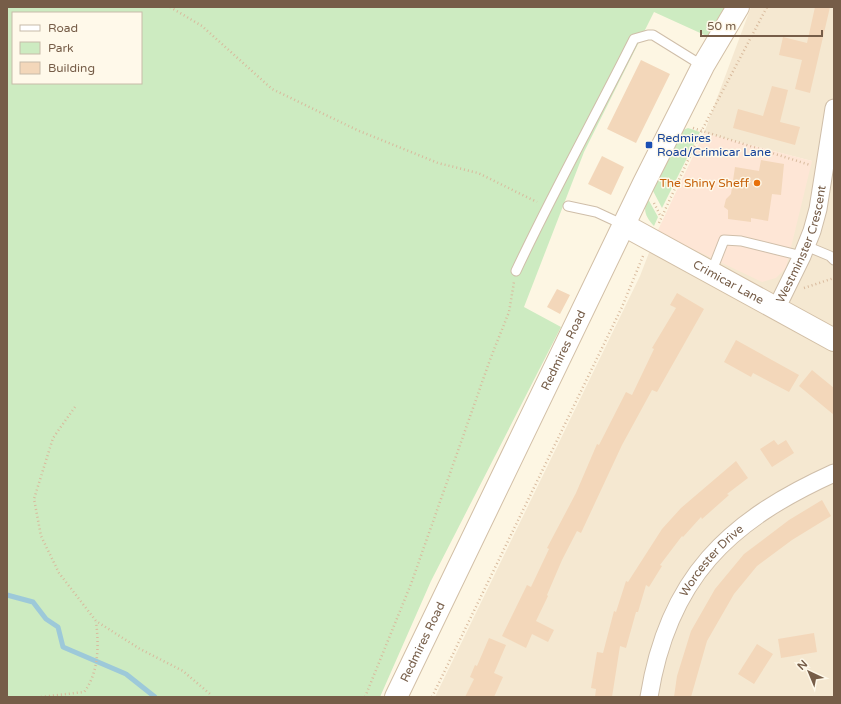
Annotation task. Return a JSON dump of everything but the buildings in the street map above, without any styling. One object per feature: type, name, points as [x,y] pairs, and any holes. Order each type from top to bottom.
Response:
[{"type":"street","name":"Redmires Road","points":[[396,697],[624,224],[703,66],[738,7]]},
{"type":"street","name":"Westminster Crescent","points":[[780,302],[804,251],[818,209],[834,108]]},
{"type":"street","name":"Crimicar Lane","points":[[624,224],[711,273],[780,302],[834,340]]},
{"type":"street","name":"Worcester Drive","points":[[649,697],[652,677],[673,610],[688,585],[709,558],[731,535],[759,513],[784,497],[834,473]]},
{"type":"lane","points":[[516,271],[546,206],[599,110],[634,39],[653,35],[703,66]]},
{"type":"lane","points":[[568,206],[596,212],[624,224]]},
{"type":"lane","points":[[711,273],[724,240],[741,241],[804,251],[830,256],[834,260]]},
{"type":"path","points":[[170,7],[202,26],[272,89],[357,130],[438,163],[478,173],[546,206]]},
{"type":"path","points":[[432,697],[622,307],[650,240],[702,130],[767,7]]},
{"type":"path","points":[[675,123],[702,130],[824,170]]},
{"type":"path","points":[[364,697],[411,584],[491,358],[509,312],[516,271]]},
{"type":"path","points":[[780,302],[834,278]]},
{"type":"path","points":[[75,407],[52,438],[34,499],[41,536],[59,572],[96,621],[140,649],[183,671],[210,694],[210,697]]},
{"type":"path","points":[[41,697],[84,692],[92,683],[99,641],[96,621]]},
{"type":"shaded area","points":[[751,7],[834,7],[834,697],[435,697],[640,276],[657,232],[812,161],[704,133]]},
{"type":"shaded area","points":[[704,133],[812,161],[786,268],[776,278],[762,282],[657,232]]},
{"type":"green space","points":[[7,7],[725,7],[709,37],[654,12],[584,152],[524,307],[561,327],[431,581],[380,697],[7,697]]},
{"type":"green space","points":[[688,128],[700,132],[662,208],[652,189],[683,130]]},
{"type":"green space","points":[[648,199],[658,217],[654,226],[649,220],[645,210]]},
{"type":"waterway","points":[[7,595],[33,602],[46,619],[58,627],[63,647],[126,674],[155,697]]},
{"type":"place","name":"Redmires Road/Crimicar Lane","points":[[649,145]]},
{"type":"place","name":"The Shiny Sheff","points":[[757,183]]}]
